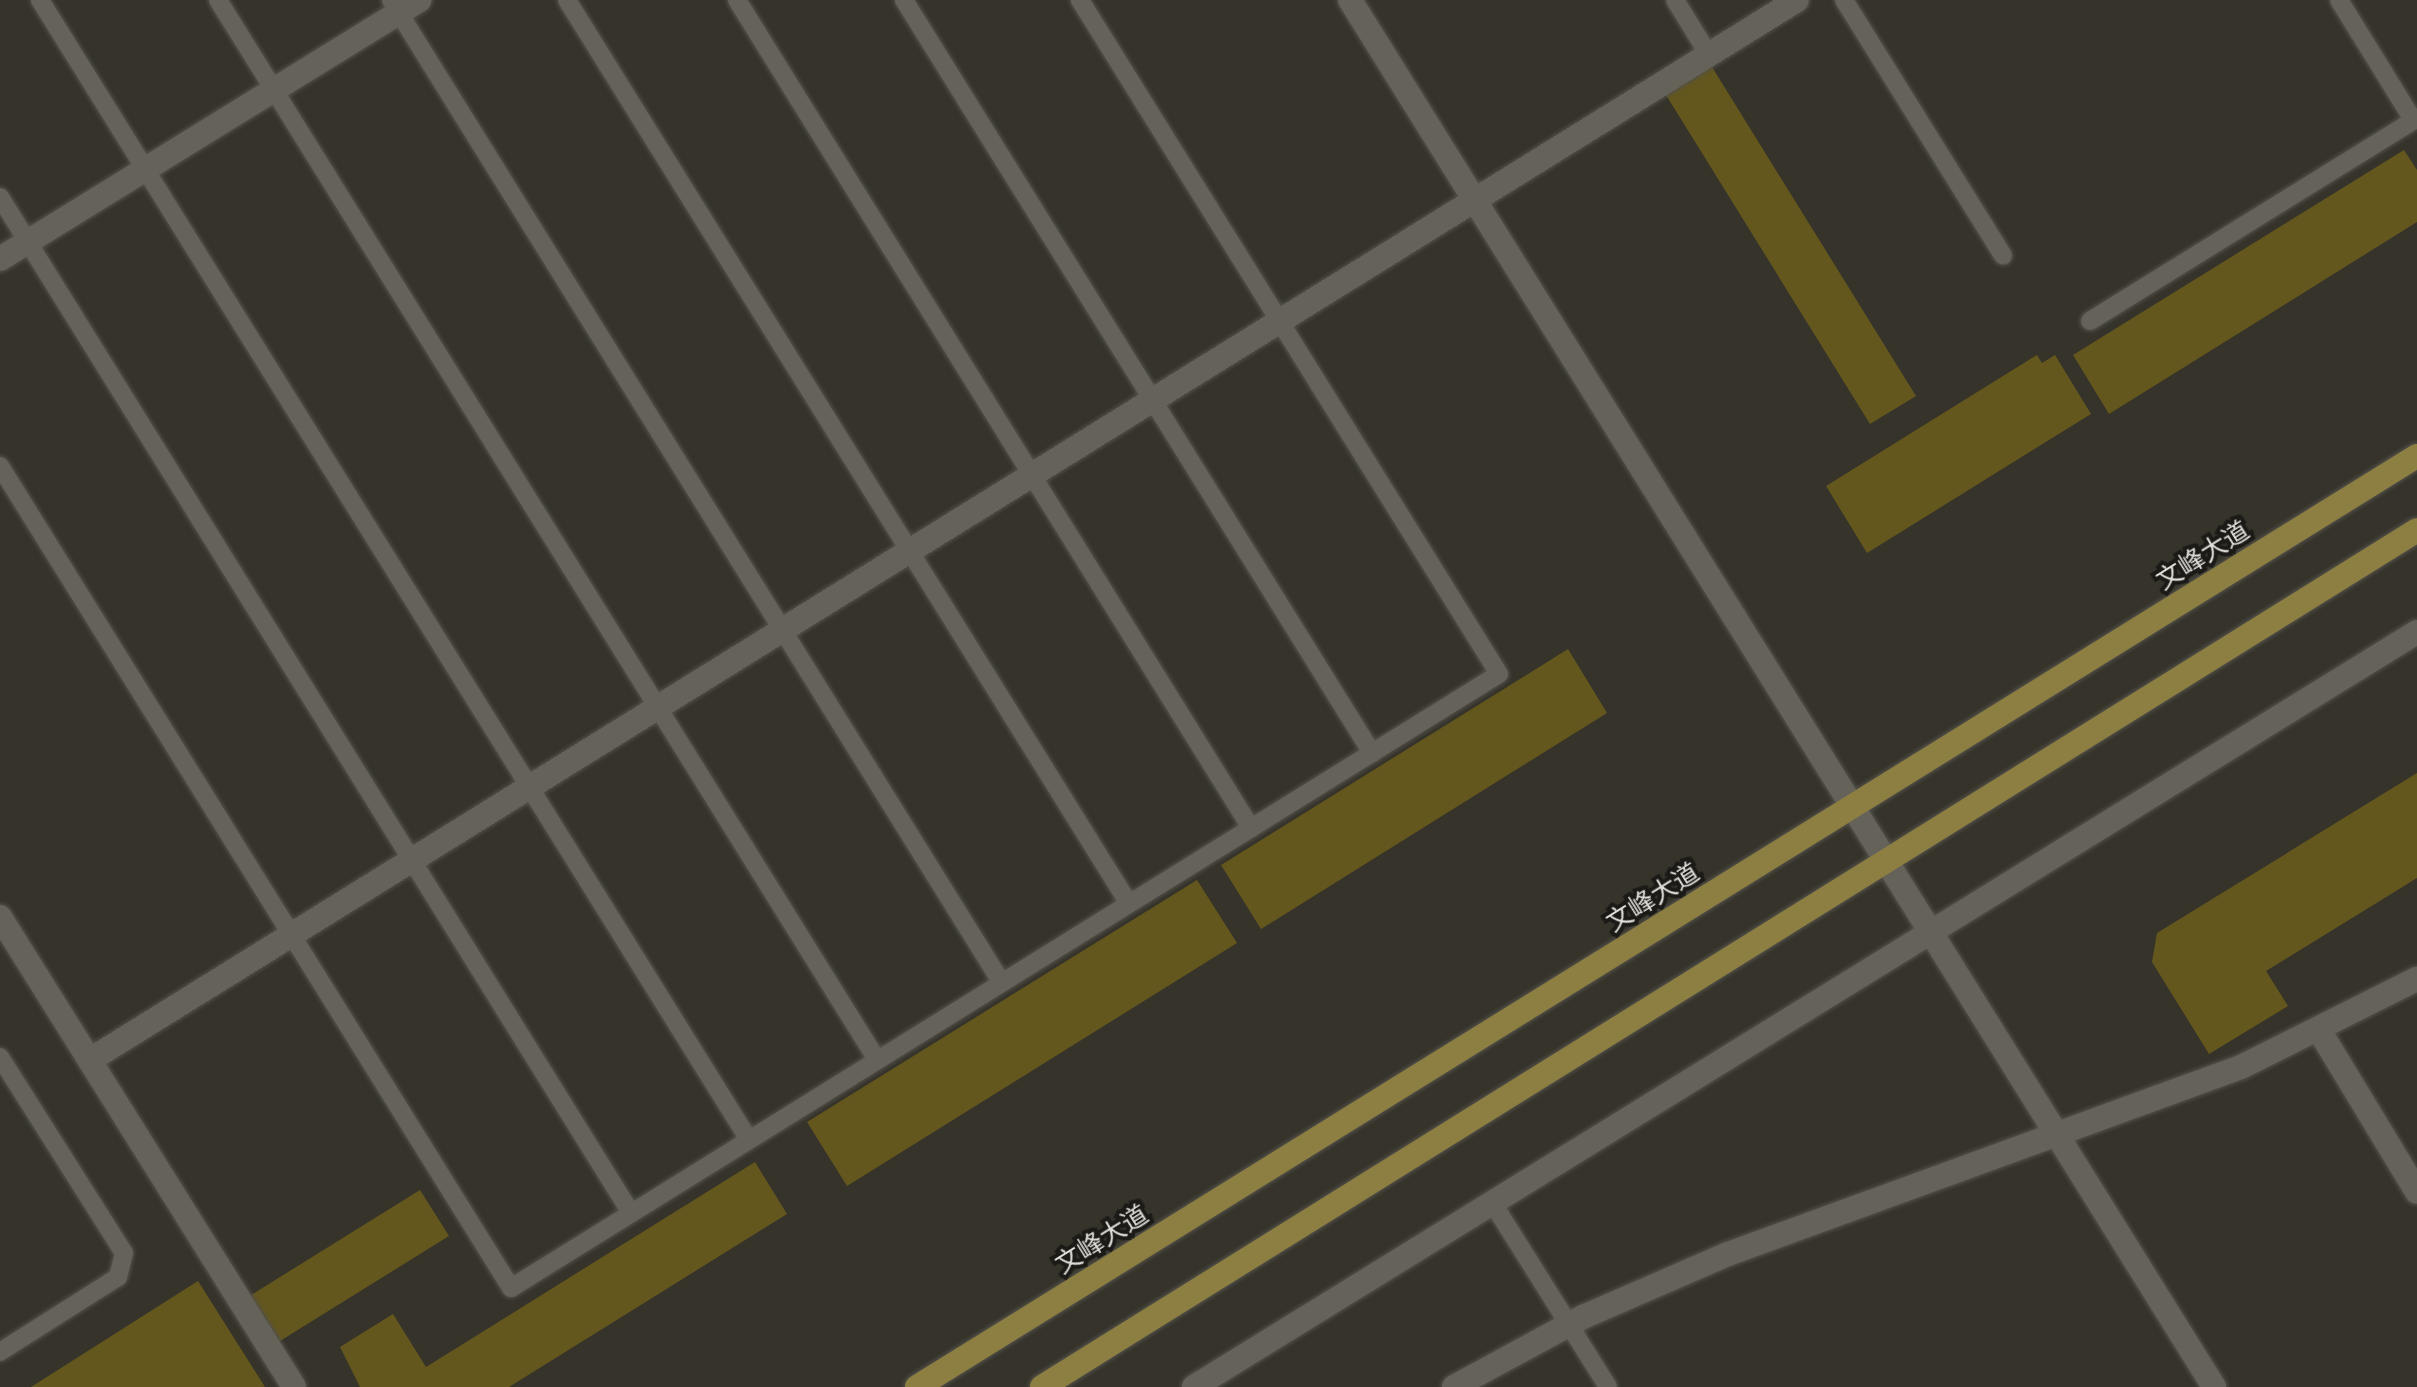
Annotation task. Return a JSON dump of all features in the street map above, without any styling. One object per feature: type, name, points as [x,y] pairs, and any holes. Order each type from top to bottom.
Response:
[{"type":"main road","name":"文峰大道","points":[[917,1387],[2417,456]]},
{"type":"main road","points":[[1042,1387],[2417,530]]},
{"type":"street","points":[[1350,0],[1887,860],[2053,1134],[2214,1387]]},
{"type":"street","points":[[90,1060],[1797,0]]},
{"type":"street","points":[[0,259],[274,89],[403,4]]},
{"type":"street","points":[[1194,1387],[2417,632]]},
{"type":"street","points":[[0,917],[294,1387]]},
{"type":"street","points":[[1454,1387],[1569,1325],[1728,1254],[2241,1067],[2417,979]]},
{"type":"street","points":[[2319,1030],[2417,1192]]},
{"type":"lane","points":[[40,0],[749,1140]]},
{"type":"lane","points":[[218,0],[877,1060]]},
{"type":"lane","points":[[567,0],[1129,904]]},
{"type":"lane","points":[[737,0],[1251,828]]},
{"type":"lane","points":[[904,0],[1372,753]]},
{"type":"lane","points":[[0,466],[511,1288],[1499,674],[1080,0]]},
{"type":"lane","points":[[1675,0],[1709,55]]},
{"type":"lane","points":[[1844,0],[2003,255]]},
{"type":"lane","points":[[2090,321],[2415,119],[2339,0]]},
{"type":"lane","points":[[403,4],[783,630],[1002,983]]},
{"type":"lane","points":[[0,197],[631,1213]]},
{"type":"lane","points":[[0,1057],[124,1253],[118,1277],[0,1352]]},
{"type":"lane","points":[[1492,1202],[1608,1387]]},
{"type":"building","points":[[1712,67],[1916,396],[1870,424],[1666,95]]},
{"type":"building","points":[[2404,150],[2417,170],[2417,222],[2109,414],[2073,355]]},
{"type":"building","points":[[2037,355],[2042,363],[2055,355],[2091,414],[1867,553],[1826,486]]},
{"type":"building","points":[[1568,649],[1607,713],[1261,929],[1221,865]]},
{"type":"building","points":[[2417,773],[2417,878],[2266,971],[2288,1006],[2209,1054],[2152,962],[2157,933]]},
{"type":"building","points":[[1197,880],[1237,943],[847,1186],[807,1122]]},
{"type":"building","points":[[755,1162],[787,1214],[509,1387],[360,1387],[340,1347],[393,1314],[426,1367]]},
{"type":"building","points":[[420,1190],[449,1236],[280,1341],[251,1295]]},
{"type":"building","points":[[198,1281],[265,1387],[31,1387]]}]
